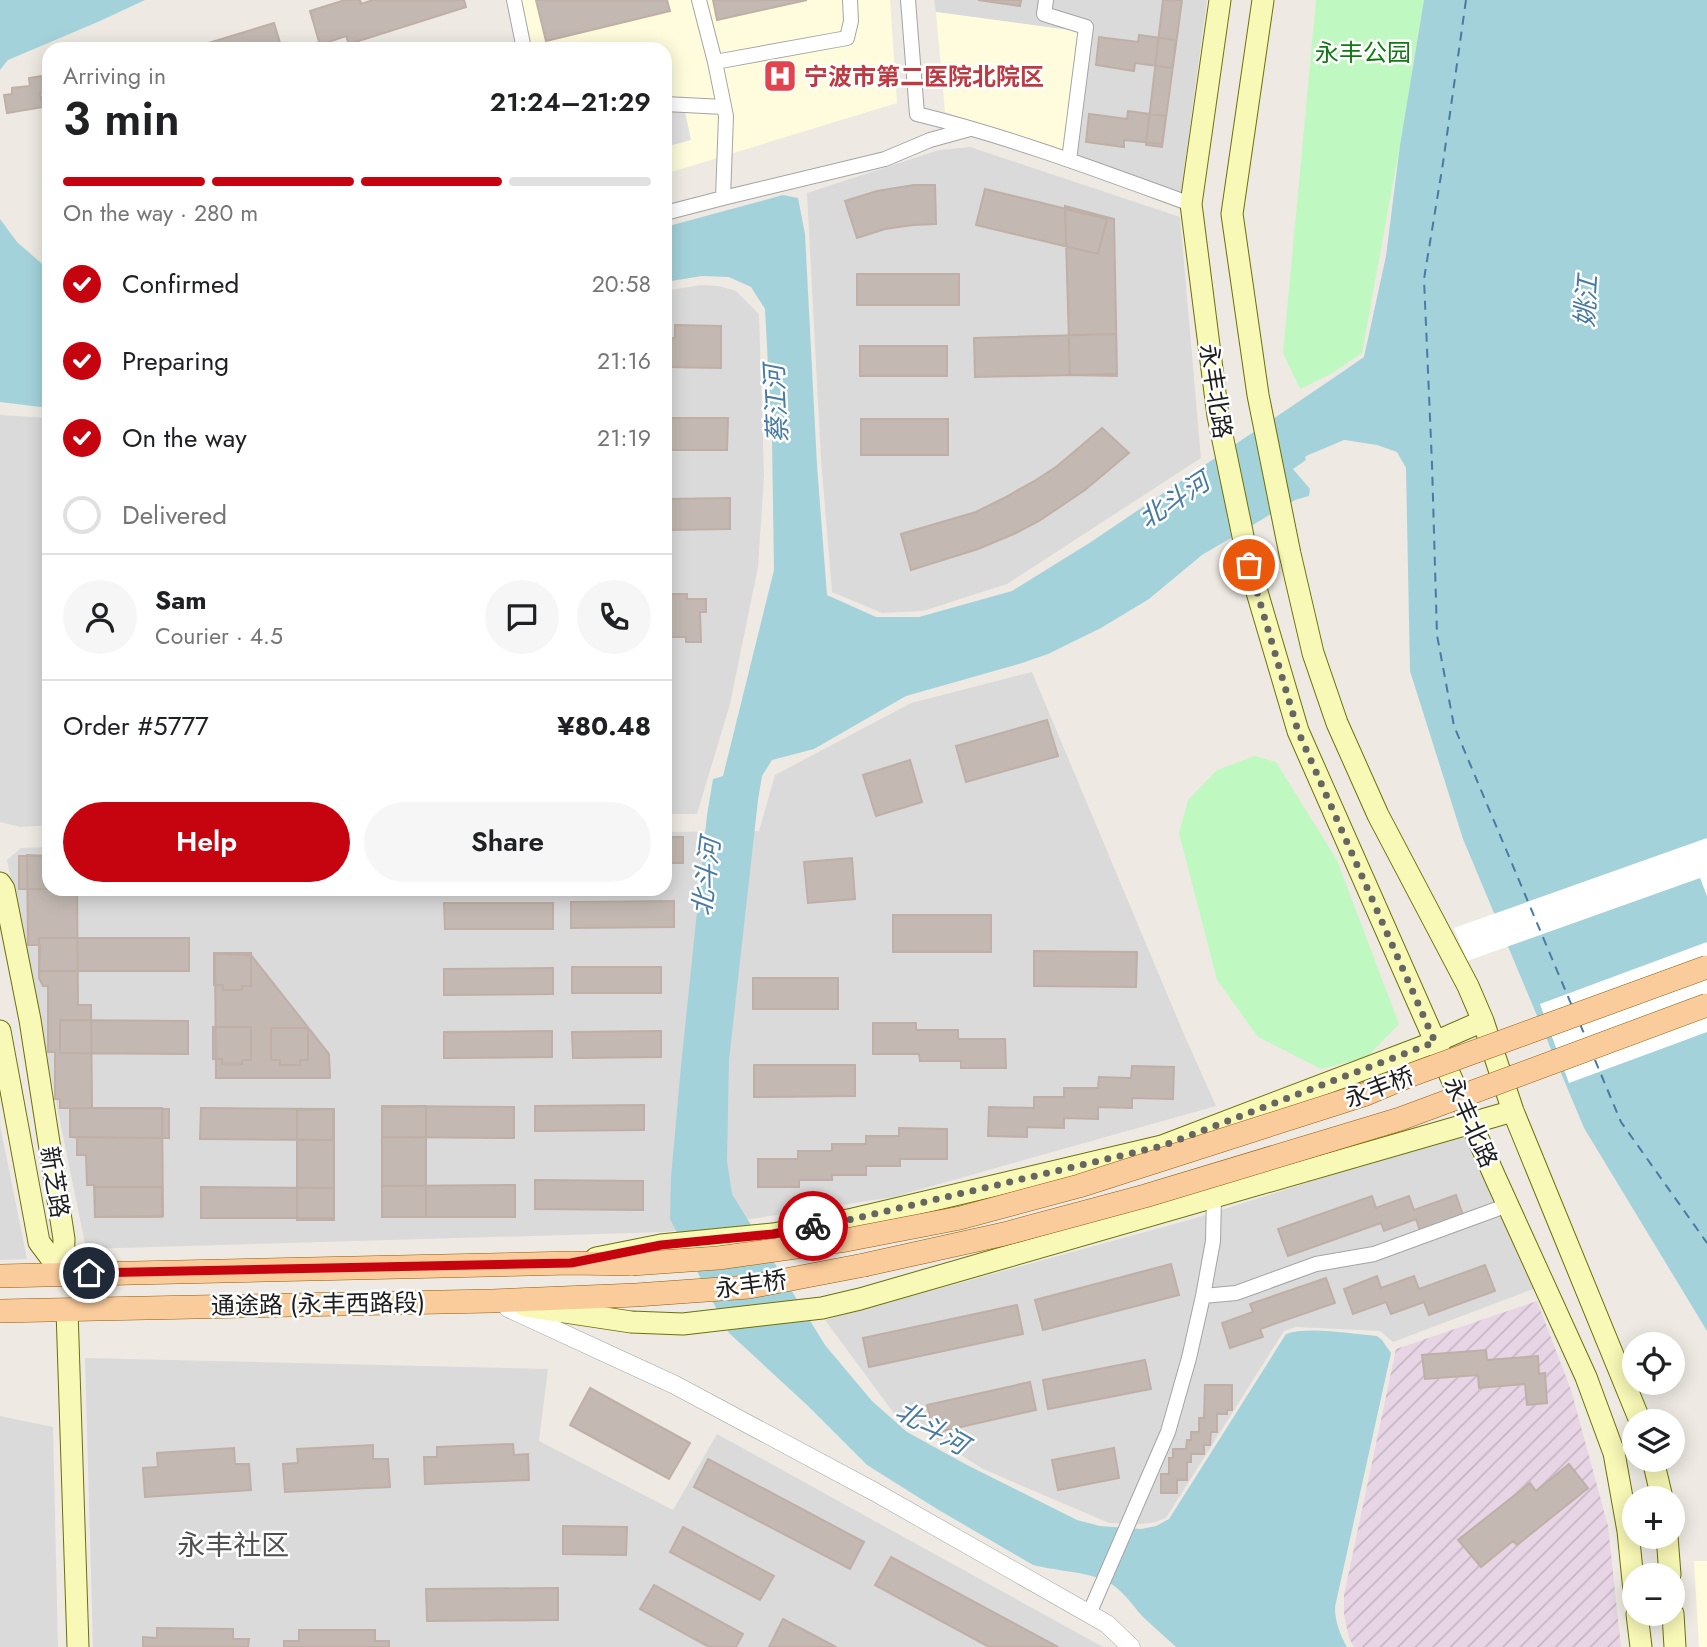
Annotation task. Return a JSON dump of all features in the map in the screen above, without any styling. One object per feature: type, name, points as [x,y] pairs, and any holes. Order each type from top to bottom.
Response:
[{"type":"main road","name":"永丰北路","points":[[1220,0],[1191,204],[1218,416],[1249,565],[1298,731],[1471,1123],[1587,1377],[1614,1453],[1631,1563]]},
{"type":"main road","name":"永丰北路","points":[[1263,0],[1232,214],[1258,395],[1313,653],[1337,723],[1378,815],[1468,986],[1483,1021],[1513,1111],[1636,1409]]},
{"type":"main road","name":"新芝路","points":[[0,883],[4,889],[30,1020],[64,1239],[63,1274]]},
{"type":"main road","name":"永丰桥","points":[[632,1264],[718,1258],[846,1240],[960,1217],[1079,1186],[1366,1094],[1707,967]]},
{"type":"main road","name":"永丰桥","points":[[636,1295],[749,1286],[864,1265],[1004,1234],[1145,1196],[1399,1119],[1707,1005]]},
{"type":"main road","points":[[571,1263],[661,1245],[773,1234],[853,1219],[1162,1146],[1435,1042],[1483,1021]]},
{"type":"main road","name":"新芝路","points":[[0,1031],[39,1242],[63,1274]]},
{"type":"main road","points":[[492,1301],[631,1322],[683,1325],[821,1308],[1513,1111]]},
{"type":"main road","name":"通途路 (永丰西路段)","points":[[0,1276],[571,1263],[632,1264]]},
{"type":"main road","name":"通途路 (永丰西路段)","points":[[0,1311],[492,1301],[636,1295]]},
{"type":"main road","points":[[67,1310],[78,1647]]},
{"type":"main road","points":[[1638,1626],[1641,1647]]},
{"type":"main road","points":[[1674,1626],[1675,1647]]},
{"type":"street","points":[[514,0],[523,42]]},
{"type":"street","points":[[699,0],[726,116],[723,198]]},
{"type":"street","points":[[715,62],[847,38],[850,0]]},
{"type":"street","points":[[908,0],[917,114],[974,128],[1191,204]]},
{"type":"street","points":[[1046,0],[1044,13],[1086,27],[1069,160]]},
{"type":"street","points":[[672,104],[724,107]]},
{"type":"street","points":[[672,211],[885,159],[930,140],[974,128]]},
{"type":"street","points":[[1089,1614],[1168,1432],[1203,1296],[1213,1241],[1214,1197]]},
{"type":"street","points":[[1203,1296],[1236,1293],[1316,1264],[1374,1254],[1508,1205]]},
{"type":"street","points":[[492,1301],[675,1385],[875,1492],[1107,1624],[1131,1647]]},
{"type":"shaded area","name":"宁波市第二医院北院区","points":[[511,0],[890,0],[897,103],[672,172],[672,42],[523,42]]},
{"type":"shaded area","points":[[934,0],[1207,0],[1181,192],[1070,154],[1090,33],[936,12]]},
{"type":"shaded area","points":[[936,12],[1091,33],[1070,154],[945,112]]},
{"type":"shaded area","points":[[684,107],[691,140],[672,145],[672,110]]},
{"type":"shaded area","points":[[970,147],[1180,217],[1201,458],[1007,584],[923,611],[882,613],[832,592],[821,459],[807,193],[939,150]]},
{"type":"shaded area","points":[[701,285],[719,286],[736,291],[759,314],[764,476],[758,567],[730,704],[697,814],[672,814],[672,290]]},
{"type":"shaded area","points":[[0,415],[42,418],[42,826],[21,827],[0,822]]},
{"type":"shaded area","points":[[1032,672],[1216,1106],[893,1197],[666,1232],[86,1249],[7,860],[21,848],[42,847],[42,896],[672,896],[672,832],[759,831],[775,775],[911,703]]},
{"type":"shaded area","points":[[0,1125],[27,1259],[0,1260]]},
{"type":"shaded area","points":[[1467,1132],[1536,1288],[1393,1342],[1380,1331],[1296,1327],[1284,1331],[1166,1518],[1156,1522],[1109,1523],[983,1469],[893,1412],[825,1320],[1196,1218]]},
{"type":"shaded area","points":[[1537,1301],[1571,1390],[1608,1526],[1621,1647],[1354,1647],[1349,1638],[1344,1614],[1344,1595],[1396,1349]]},
{"type":"shaded area","points":[[85,1358],[548,1369],[539,1441],[673,1510],[717,1434],[1103,1647],[93,1647]]},
{"type":"shaded area","points":[[0,1416],[53,1427],[58,1647],[0,1647]]},
{"type":"shaded area","points":[[1694,1561],[1707,1561],[1707,1647],[1699,1647]]},
{"type":"green space","name":"永丰公园","points":[[1316,0],[1424,0],[1362,353],[1331,374],[1300,389],[1283,353]]},
{"type":"green space","points":[[1255,756],[1276,762],[1337,860],[1399,1024],[1367,1057],[1321,1069],[1258,1037],[1217,980],[1179,833],[1188,800],[1217,770]]},
{"type":"water","points":[[0,0],[145,0],[50,42],[42,42],[42,46],[8,60],[0,70]]},
{"type":"water","points":[[1424,0],[1707,0],[1707,1331],[1584,1128],[1463,839],[1410,671],[1406,468],[1397,452],[1377,445],[1313,435],[1300,440],[1306,460],[1293,469],[1310,489],[1309,496],[1295,500],[1202,555],[1149,599],[1101,628],[1048,654],[906,696],[814,749],[772,760],[762,776],[758,800],[729,1060],[727,1161],[732,1194],[825,1345],[872,1401],[907,1432],[1077,1520],[1100,1526],[1141,1529],[1156,1526],[1169,1519],[1286,1334],[1318,1331],[1377,1336],[1391,1353],[1335,1607],[1338,1628],[1347,1647],[1176,1647],[1143,1617],[1123,1593],[1108,1582],[1033,1565],[867,1465],[729,1333],[670,1219],[681,1066],[707,815],[713,779],[723,776],[774,570],[772,439],[765,309],[751,287],[729,277],[702,276],[672,281],[672,225],[783,195],[798,198],[805,234],[827,595],[876,617],[919,617],[1012,591],[1091,542],[1364,357],[1386,256],[1400,145]]},
{"type":"water","points":[[0,219],[17,242],[42,264],[42,407],[0,402]]},
{"type":"pier","points":[[1707,838],[1707,896],[1700,878],[1467,961],[1454,928]]},
{"type":"pier","points":[[1707,942],[1707,1032],[1569,1083],[1540,1004]]},
{"type":"building","points":[[345,0],[360,0],[361,4],[373,0],[464,0],[466,7],[355,42],[348,42],[346,36],[319,42],[310,11]]},
{"type":"building","points":[[536,0],[667,0],[670,11],[546,41]]},
{"type":"building","points":[[713,0],[807,0],[717,20]]},
{"type":"building","points":[[978,0],[1021,0],[1020,6]]},
{"type":"building","points":[[1163,0],[1182,0],[1162,147],[1146,145]]},
{"type":"building","points":[[274,23],[280,42],[212,42]]},
{"type":"building","points":[[1139,35],[1176,40],[1172,68],[1135,63],[1134,71],[1096,65],[1099,37],[1138,42]]},
{"type":"building","points":[[42,76],[42,107],[7,113],[4,95],[12,94],[12,88],[30,86],[29,78]]},
{"type":"building","points":[[1128,111],[1166,116],[1162,144],[1124,140],[1124,147],[1086,142],[1089,114],[1127,119]]},
{"type":"building","points":[[914,185],[935,185],[936,224],[885,229],[857,238],[845,201],[877,191]]},
{"type":"building","points":[[985,189],[1107,219],[1098,254],[976,225]]},
{"type":"building","points":[[1065,206],[1114,219],[1117,376],[1070,375]]},
{"type":"building","points":[[857,274],[959,274],[959,305],[857,305]]},
{"type":"building","points":[[675,325],[721,326],[721,368],[672,367],[672,338],[675,338]]},
{"type":"building","points":[[1116,334],[1117,374],[975,377],[974,338]]},
{"type":"building","points":[[860,346],[947,346],[947,376],[860,376]]},
{"type":"building","points":[[672,418],[728,418],[727,450],[672,450]]},
{"type":"building","points":[[861,419],[948,419],[948,455],[861,455]]},
{"type":"building","points":[[1102,428],[1129,453],[1085,490],[1016,533],[978,549],[911,570],[901,534],[976,512],[1004,498],[1056,467]]},
{"type":"building","points":[[730,498],[730,529],[672,530],[672,499]]},
{"type":"building","points":[[672,594],[687,594],[687,599],[706,599],[706,612],[700,612],[701,642],[686,642],[686,637],[672,637]]},
{"type":"building","points":[[1047,720],[1058,756],[966,782],[956,746]]},
{"type":"building","points":[[910,760],[922,802],[876,816],[863,775]]},
{"type":"building","points":[[672,837],[683,837],[683,863],[672,863]]},
{"type":"building","points":[[27,855],[42,856],[42,896],[77,896],[78,1005],[91,1005],[92,1108],[162,1108],[163,1216],[95,1217],[94,1185],[87,1185],[86,1155],[77,1155],[77,1138],[70,1137],[70,1108],[60,1108],[60,1099],[55,1099],[55,1052],[48,1052],[48,986],[43,986],[39,978],[40,945],[28,945]]},
{"type":"building","points":[[19,856],[42,856],[42,889],[19,889]]},
{"type":"building","points":[[852,858],[855,899],[808,903],[804,862]]},
{"type":"building","points":[[674,901],[674,927],[571,928],[571,902]]},
{"type":"building","points":[[444,903],[553,903],[553,929],[445,929]]},
{"type":"building","points":[[893,915],[991,915],[991,952],[893,952]]},
{"type":"building","points":[[39,938],[189,938],[189,971],[39,971]]},
{"type":"building","points":[[1034,951],[1137,952],[1136,987],[1034,986]]},
{"type":"building","points":[[214,953],[251,953],[251,986],[242,986],[242,990],[223,990],[223,985],[214,985]]},
{"type":"building","points":[[215,954],[251,955],[329,1054],[330,1078],[216,1078]]},
{"type":"building","points":[[572,967],[661,967],[661,993],[572,993]]},
{"type":"building","points":[[553,968],[553,994],[444,995],[444,969]]},
{"type":"building","points":[[753,978],[838,978],[838,1009],[753,1009]]},
{"type":"building","points":[[60,1020],[188,1021],[188,1054],[60,1053]]},
{"type":"building","points":[[873,1023],[916,1023],[916,1030],[958,1030],[958,1039],[1005,1039],[1006,1068],[961,1068],[961,1061],[920,1061],[919,1054],[873,1054]]},
{"type":"building","points":[[213,1027],[251,1027],[251,1060],[242,1060],[242,1064],[222,1064],[222,1059],[213,1059]]},
{"type":"building","points":[[271,1028],[308,1028],[308,1060],[300,1060],[300,1065],[280,1065],[280,1060],[271,1060]]},
{"type":"building","points":[[552,1031],[552,1057],[444,1058],[444,1032]]},
{"type":"building","points":[[661,1031],[661,1057],[573,1058],[572,1032]]},
{"type":"building","points":[[754,1065],[855,1065],[855,1096],[754,1097]]},
{"type":"building","points":[[1132,1066],[1174,1067],[1173,1099],[1132,1098],[1132,1108],[1098,1107],[1098,1119],[1064,1118],[1064,1128],[1027,1127],[1027,1137],[988,1136],[989,1107],[1034,1108],[1034,1097],[1064,1097],[1064,1088],[1098,1088],[1099,1077],[1131,1078]]},
{"type":"building","points":[[644,1105],[644,1130],[535,1131],[535,1106]]},
{"type":"building","points":[[382,1106],[514,1107],[514,1138],[382,1137]]},
{"type":"building","points":[[426,1106],[426,1217],[382,1217],[382,1107]]},
{"type":"building","points":[[70,1108],[169,1109],[169,1138],[70,1137]]},
{"type":"building","points":[[201,1108],[333,1109],[333,1140],[200,1139]]},
{"type":"building","points":[[334,1109],[334,1220],[297,1220],[297,1110]]},
{"type":"building","points":[[899,1128],[947,1129],[947,1159],[900,1159],[900,1166],[866,1166],[866,1175],[832,1175],[832,1180],[799,1180],[799,1187],[758,1187],[758,1159],[798,1159],[798,1151],[832,1151],[832,1144],[866,1144],[866,1136],[899,1136]]},
{"type":"building","points":[[535,1180],[643,1181],[643,1210],[535,1209]]},
{"type":"building","points":[[515,1185],[515,1217],[382,1217],[382,1186]]},
{"type":"building","points":[[95,1187],[162,1187],[162,1217],[95,1217]]},
{"type":"building","points":[[201,1187],[334,1188],[334,1218],[201,1218]]},
{"type":"building","points":[[1456,1195],[1463,1215],[1420,1231],[1416,1219],[1384,1231],[1381,1223],[1288,1256],[1278,1229],[1372,1196],[1376,1208],[1409,1196],[1414,1210]]},
{"type":"building","points":[[1171,1264],[1179,1295],[1043,1330],[1035,1300]]},
{"type":"building","points":[[1485,1265],[1495,1291],[1429,1315],[1424,1302],[1391,1314],[1386,1302],[1353,1314],[1344,1289],[1377,1276],[1381,1288],[1414,1276],[1419,1289]]},
{"type":"building","points":[[1326,1278],[1335,1303],[1260,1329],[1263,1337],[1230,1348],[1222,1323],[1253,1312],[1250,1304]]},
{"type":"building","points":[[1017,1305],[1023,1334],[869,1367],[863,1338]]},
{"type":"building","points":[[1486,1350],[1487,1360],[1538,1356],[1539,1374],[1545,1373],[1547,1403],[1527,1405],[1525,1384],[1479,1388],[1478,1375],[1425,1379],[1422,1355]]},
{"type":"building","points":[[1145,1360],[1151,1389],[1048,1409],[1043,1380]]},
{"type":"building","points":[[1030,1382],[1036,1410],[934,1433],[927,1405]]},
{"type":"building","points":[[1205,1385],[1232,1385],[1232,1410],[1227,1410],[1227,1414],[1217,1414],[1217,1432],[1211,1432],[1210,1445],[1204,1445],[1204,1454],[1191,1454],[1191,1462],[1187,1462],[1187,1480],[1177,1480],[1177,1493],[1161,1493],[1161,1474],[1169,1474],[1169,1458],[1173,1458],[1173,1449],[1186,1449],[1187,1440],[1191,1440],[1191,1432],[1199,1432],[1199,1418],[1204,1418]]},
{"type":"building","points":[[590,1388],[690,1443],[669,1479],[570,1425]]},
{"type":"building","points":[[513,1444],[514,1455],[528,1454],[529,1480],[425,1484],[424,1457],[437,1457],[437,1447]]},
{"type":"building","points":[[373,1445],[373,1459],[388,1459],[390,1487],[285,1492],[283,1464],[298,1463],[297,1449]]},
{"type":"building","points":[[234,1448],[235,1464],[249,1464],[251,1490],[145,1497],[143,1468],[158,1467],[157,1453]]},
{"type":"building","points":[[1114,1448],[1119,1478],[1058,1490],[1052,1460]]},
{"type":"building","points":[[708,1459],[864,1542],[850,1569],[694,1487]]},
{"type":"building","points":[[1569,1464],[1588,1488],[1517,1545],[1513,1541],[1481,1567],[1458,1540],[1530,1483],[1536,1491]]},
{"type":"building","points":[[563,1526],[627,1527],[626,1555],[563,1554]]},
{"type":"building","points":[[683,1527],[774,1576],[760,1600],[670,1552]]},
{"type":"building","points":[[891,1557],[1058,1647],[989,1647],[875,1585]]},
{"type":"building","points":[[654,1585],[743,1634],[736,1647],[709,1647],[640,1609]]},
{"type":"building","points":[[558,1588],[558,1620],[427,1621],[426,1589]]},
{"type":"building","points":[[783,1619],[836,1647],[769,1647]]},
{"type":"building","points":[[157,1628],[233,1629],[233,1639],[249,1639],[248,1647],[143,1647],[143,1637],[157,1638]]},
{"type":"building","points":[[299,1630],[375,1630],[375,1641],[389,1641],[389,1647],[284,1647],[284,1641],[299,1641]]},
{"type":"waterway","name":"北斗河","points":[[1281,461],[1303,447],[1348,428]]},
{"type":"ferry route","points":[[1466,0],[1424,279],[1437,635],[1454,726],[1572,1006]]},
{"type":"ferry route","points":[[1580,1024],[1586,1038]]},
{"type":"ferry route","points":[[1595,1060],[1621,1122],[1707,1243]]},
{"type":"way so far","points":[[813,1226],[853,1219],[1162,1146],[1435,1042],[1298,731],[1249,565]]},
{"type":"place","name":"宁波市第二医院北院区","points":[[780,76]]},
{"type":"district","name":"永丰社区","points":[[233,1545]]},
{"type":"route","points":[[89,1273],[571,1263],[661,1245],[773,1234],[813,1226]]},
{"type":"water label","name":"姚江","points":[[1586,301]]},
{"type":"water label","name":"蔡江河","points":[[776,404]]}]
